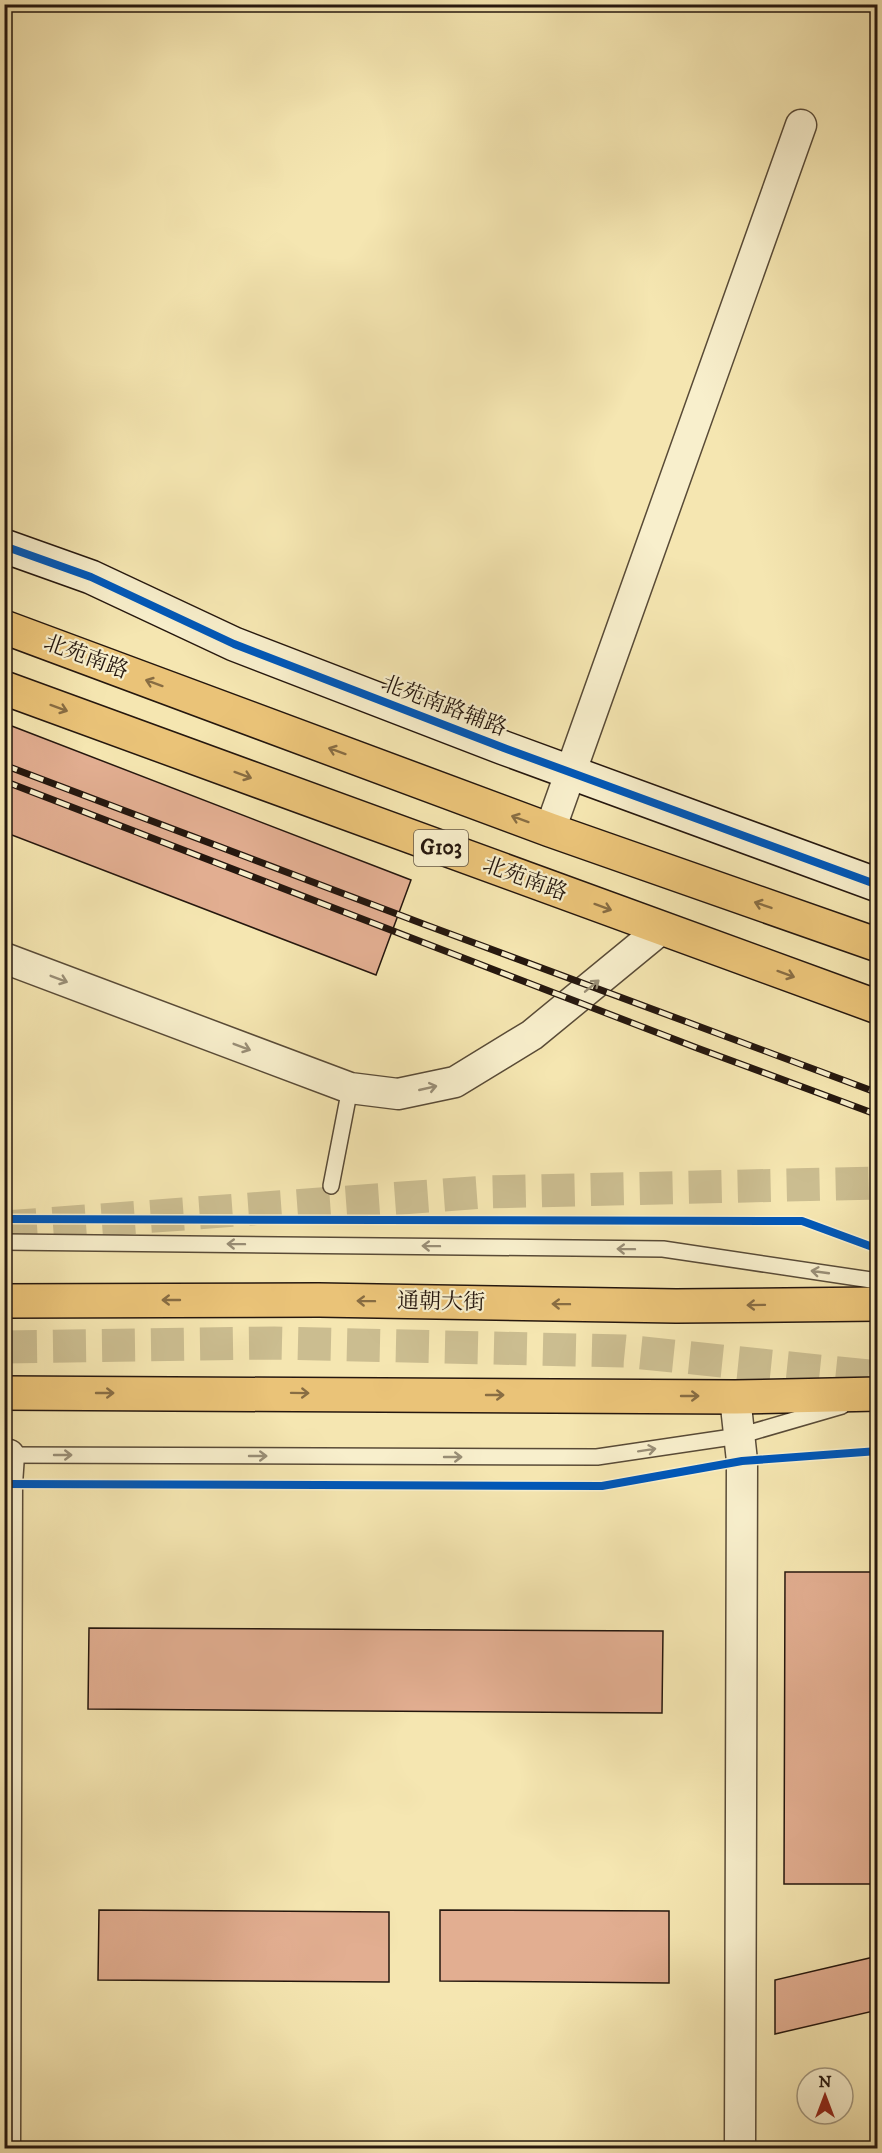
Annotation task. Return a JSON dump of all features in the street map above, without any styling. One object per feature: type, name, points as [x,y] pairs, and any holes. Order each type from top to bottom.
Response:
[{"type":"main road","name":"北苑南路","points":[[4,627],[550,830],[878,945]]},
{"type":"main road","name":"北苑南路","points":[[4,688],[661,929],[878,1006]]},
{"type":"main road","name":"通朝大街","points":[[4,1301],[319,1300],[676,1306],[878,1304]]},
{"type":"main road","points":[[4,1393],[735,1397],[878,1395]]},
{"type":"street","points":[[550,830],[801,125]]},
{"type":"street","name":"北苑南路辅路","points":[[4,546],[91,578],[234,644],[878,885]]},
{"type":"street","points":[[4,958],[350,1088],[398,1094],[455,1082],[532,1035],[661,929]]},
{"type":"street","points":[[735,1397],[742,1461],[740,2148]]},
{"type":"street","points":[[5,2148],[7,1455]]},
{"type":"lane","points":[[331,1186],[350,1088]]},
{"type":"lane","points":[[4,1242],[663,1249],[878,1281]]},
{"type":"lane","points":[[7,1455],[597,1457],[739,1436],[878,1395]]},
{"type":"building","points":[[4,723],[411,880],[376,975],[4,832]]},
{"type":"building","points":[[785,1572],[876,1572],[876,1884],[784,1884]]},
{"type":"building","points":[[89,1628],[663,1631],[662,1713],[88,1709]]},
{"type":"building","points":[[99,1910],[389,1912],[389,1982],[98,1980]]},
{"type":"building","points":[[440,1910],[669,1911],[669,1983],[440,1981]]},
{"type":"building","points":[[878,1956],[878,2010],[775,2034],[775,1980]]},
{"type":"tunnel","points":[[4,1227],[485,1192],[878,1183]]},
{"type":"tunnel","points":[[4,1347],[274,1343],[624,1351],[878,1377]]},
{"type":"railway","points":[[4,765],[878,1093]]},
{"type":"railway","points":[[4,781],[697,1048],[878,1115]]},
{"type":"cycle path","points":[[4,546],[91,577],[234,644],[504,748],[878,885]]},
{"type":"cycle path","points":[[4,1219],[802,1221],[878,1249]]},
{"type":"cycle path","points":[[4,1484],[602,1486],[742,1461],[878,1451]]}]
